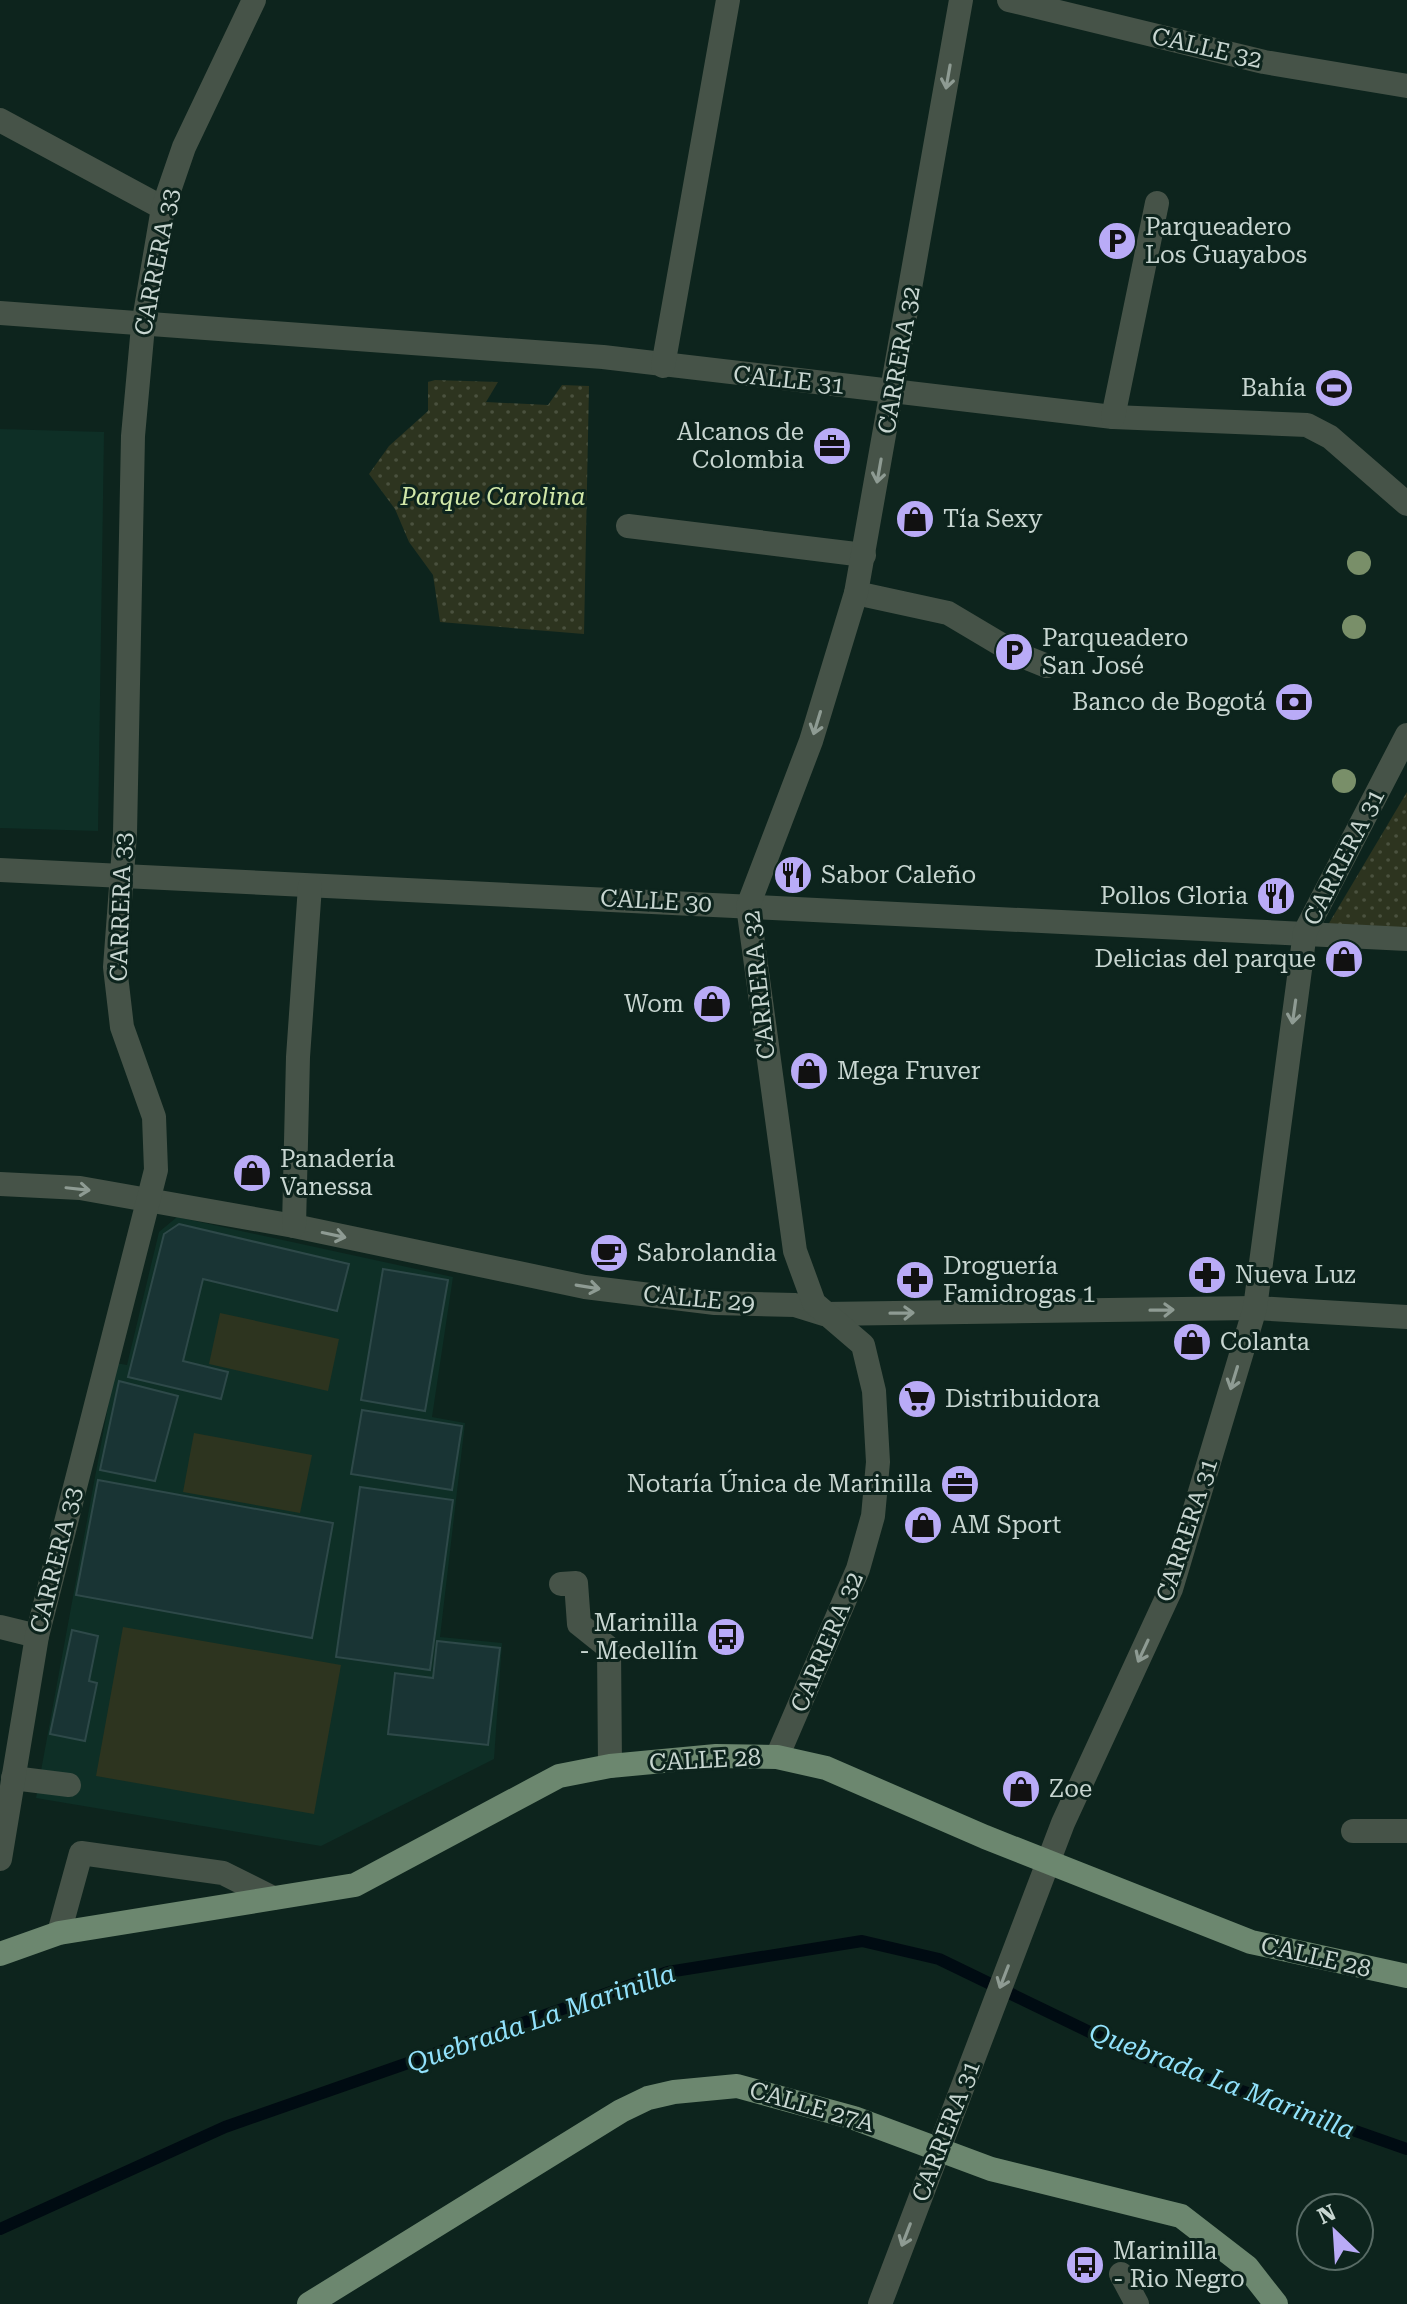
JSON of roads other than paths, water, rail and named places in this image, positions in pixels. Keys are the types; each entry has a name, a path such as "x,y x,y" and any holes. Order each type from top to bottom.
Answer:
{"main road":[{"name":"CALLE 28","path":"0,1954 59,1933 355,1885 559,1776 610,1766 706,1756 777,1757 826,1768 985,1837 1251,1942 1407,1976"},
{"name":"CALLE 27A","path":"309,2304 568,2143 648,2098 737,2086 854,2118 939,2147 991,2169 1181,2216 1247,2267 1276,2304"}],"street":[{"name":"CARRERA 33","path":"0,1859 37,1636 156,1170 154,1117 122,1027 115,967 116,911 122,877 133,436 143,326 163,208 184,147 254,0"},
{"path":"663,366 728,0"},
{"name":"CARRERA 32","path":"777,1757 858,1569 873,1516 878,1462 874,1391 863,1345 824,1314 807,1287 795,1251 748,906 811,741 856,593 961,0"},
{"name":"CALLE 32","path":"1009,0 1264,62 1407,86"},
{"path":"0,120 163,208"},
{"path":"1113,417 1157,203"},
{"name":"CALLE 31","path":"0,313 143,326 603,357 1113,417 1307,425 1330,437 1407,504"},
{"path":"628,526 864,555"},
{"path":"856,593 948,613 1017,654 1047,666"},
{"name":"CARRERA 31","path":"880,2304 1049,1860 1171,1589 1255,1308 1305,932 1407,735"},
{"name":"CALLE 30","path":"0,870 1407,939"},
{"path":"294,1226 298,1057 310,886"},
{"name":"CALLE 29","path":"0,1184 80,1188 294,1226 585,1287 715,1303 795,1305 824,1314 1255,1308 1407,1317"},
{"path":"561,1584 576,1583 579,1624 609,1648 610,1766"},
{"path":"0,1627 37,1636"},
{"path":"13,1778 69,1785"},
{"path":"1353,1831 1407,1831"},
{"path":"59,1933 81,1853 223,1873 273,1898"},
{"path":"1121,2274 1137,2304"}],"waterway":[{"name":"Quebrada La Marinilla","path":"0,2229 225,2127 668,1972 862,1941 939,1959 1133,2053 1407,2149"}],"place":[{"name":"Parqueadero Los Guayabos","path":"1117,241"},
{"name":"Bahía","path":"1334,388"},
{"name":"Alcanos de Colombia","path":"832,446"},
{"name":"Tía Sexy","path":"915,519"},
{"name":"Parqueadero San José","path":"1014,652"},
{"name":"Banco de Bogotá","path":"1294,702"},
{"name":"Sabor Caleño","path":"793,875"},
{"name":"Pollos Gloria","path":"1276,896"},
{"name":"Delicias del parque","path":"1344,959"},
{"name":"Wom","path":"712,1004"},
{"name":"Mega Fruver","path":"809,1071"},
{"name":"Panadería Vanessa","path":"252,1173"},
{"name":"Sabrolandia","path":"609,1253"},
{"name":"Nueva Luz","path":"1207,1275"},
{"name":"Droguería Famidrogas 1","path":"915,1280"},
{"name":"Colanta","path":"1192,1342"},
{"name":"Distribuidora","path":"917,1399"},
{"name":"Notaría Única de Marinilla","path":"960,1484"},
{"name":"AM Sport","path":"923,1525"},
{"name":"Marinilla - Medellín","path":"726,1637"},
{"name":"Zoe","path":"1021,1789"},
{"name":"Marinilla - Rio Negro","path":"1085,2265"}],"park label":[{"name":"Parque Carolina","path":"493,497"}]}
